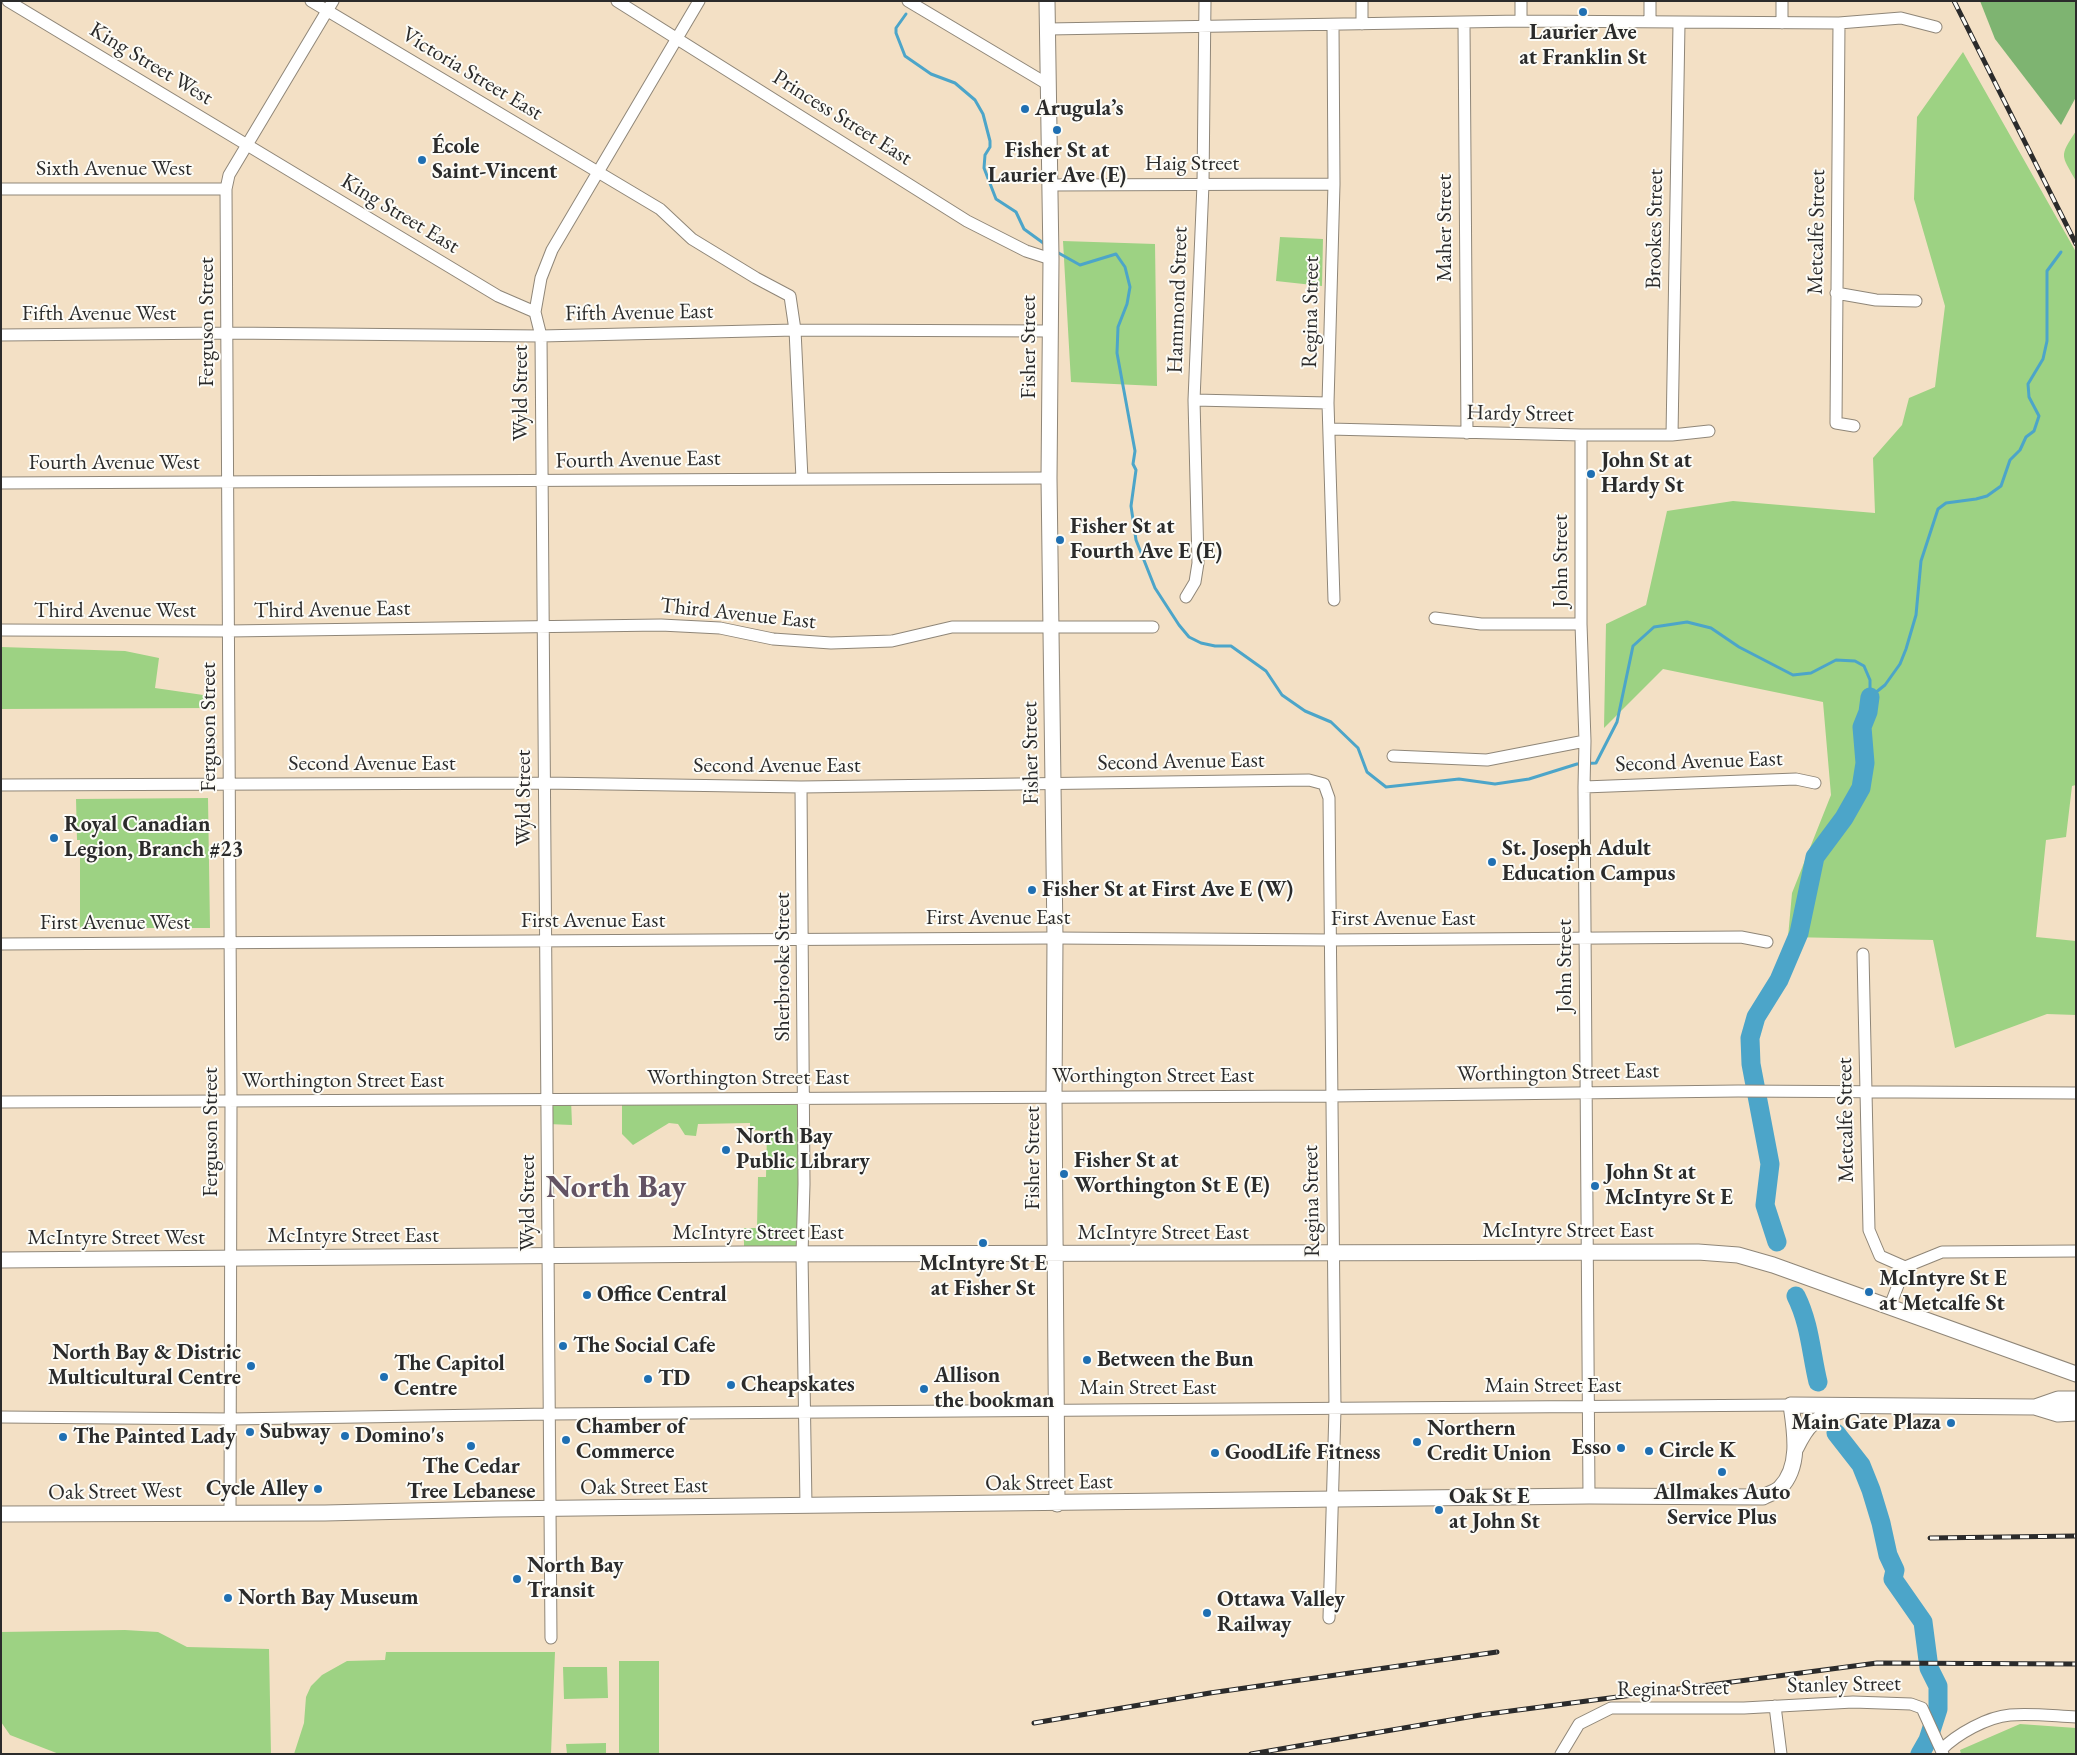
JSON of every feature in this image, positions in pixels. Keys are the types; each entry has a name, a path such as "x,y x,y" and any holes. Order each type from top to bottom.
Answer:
{"main road":[{"name":"Fisher Street","path":"1047,1 1051,255 1050,478 1055,938 1054,1097 1057,1504"},
{"name":"McIntyre Street East","path":"231,1258 802,1254 1698,1252 1738,1255 1890,1306 2076,1374"},
{"name":"McIntyre Street West","path":"1,1260 231,1258"},
{"name":"Main Street East","path":"2035,1407 2058,1399 2076,1399"},
{"name":"Main Street East","path":"1791,1405 2035,1407 2058,1414 2076,1414"},
{"name":"Oak Street East","path":"230,1512 325,1514 550,1509 1589,1496 1763,1497 1779,1489 1792,1472 1795,1438 1791,1405"},
{"path":"1794,1452 1805,1431 1814,1420 1855,1406"},
{"name":"Oak Street West","path":"1,1514 230,1512"}],"street":[{"name":"King Street West","path":"8,1 248,145"},
{"name":"Victoria Street East","path":"311,1 330,6 596,172 660,209 692,239 756,278 790,296 795,330"},
{"name":"Princess Street East","path":"617,1 967,221 1026,251 1051,255"},
{"name":"Wyld Street","path":"551,1638 548,1099 544,941 541,336 535,312 541,278 552,250 596,172 699,1"},
{"path":"908,1 1049,85"},
{"name":"Hammond Street","path":"1186,597 1195,582 1198,563 1194,400 1204,184 1205,1"},
{"path":"1362,1 1362,24"},
{"path":"1521,1 1521,21"},
{"path":"1650,1 1650,22"},
{"path":"1782,1 1782,23"},
{"name":"Ferguson Street","path":"230,1512 231,1102 226,189 229,175 330,6"},
{"path":"1048,29 1464,24 1521,21 1679,24 1839,23 1901,18 1936,27"},
{"name":"Metcalfe Street","path":"1839,23 1836,423 1854,426"},
{"name":"Maher Street","path":"1464,24 1466,433"},
{"name":"Brookes Street","path":"1672,435 1679,24"},
{"name":"Regina Street","path":"1333,25 1334,184 1328,403 1334,600"},
{"name":"King Street East","path":"248,145 498,296 535,312"},
{"name":"Haig Street","path":"1050,185 1334,184"},
{"name":"Sixth Avenue West","path":"1,188 226,189"},
{"path":"1836,293 1876,300 1916,301"},
{"path":"795,330 802,479"},
{"name":"Fifth Avenue East","path":"227,333 541,336 795,330 1051,331"},
{"name":"Fifth Avenue West","path":"1,335 227,333"},
{"path":"1194,400 1328,403"},
{"name":"Hardy Street","path":"1329,429 1581,435 1672,435 1709,431"},
{"name":"John Street","path":"1581,435 1581,624 1585,741 1589,1496"},
{"name":"Fourth Avenue East","path":"227,483 1050,478"},
{"name":"Fourth Avenue West","path":"1,483 227,483"},
{"path":"1435,618 1481,624 1581,624"},
{"name":"Third Avenue East","path":"228,631 661,625 720,628 774,639 831,644 892,641 952,627 1153,628"},
{"name":"Third Avenue West","path":"1,630 228,631"},
{"name":"Second Avenue East","path":"1393,756 1488,760 1585,741"},
{"name":"Second Avenue East","path":"1584,784 1796,779 1815,783"},
{"name":"Second Avenue East","path":"1,785 544,783 801,787 1309,780 1324,784"},
{"name":"Regina Street","path":"1324,784 1329,798 1334,1409 1330,1500 1329,1618"},
{"name":"Sherbrooke Street","path":"801,787 804,1097 802,1254 806,1506"},
{"name":"First Avenue East","path":"229,942 1055,938 1330,940 1741,937 1767,942"},
{"name":"First Avenue West","path":"1,944 229,942"},
{"name":"Metcalfe Street","path":"1863,954 1869,1230 1880,1256 1905,1267"},
{"name":"Worthington Street East","path":"1,1102 1330,1096 1738,1091 2076,1093"},
{"path":"1890,1306 1905,1267 1942,1252 2076,1251"},
{"name":"Main Street East","path":"1,1417 231,1419 550,1414 1588,1408 1791,1405"},
{"name":"Stanley Street","path":"1775,1706 1884,1702 1912,1704 1922,1708 1942,1752"},
{"path":"1775,1706 1781,1754"},
{"name":"Regina Street","path":"1561,1754 1579,1724 1611,1708 1744,1708 1775,1706"},
{"path":"1942,1752 1952,1738 1977,1726 2009,1715 2076,1717"}],"green space":[{"path":"1980,1 2076,1 2076,97 2061,125 1995,39"},
{"path":"1963,52 2076,252 2076,785 2072,786 2066,837 2046,840 2036,937 2076,941 2076,1015 2047,1014 1955,1048 1933,940 1788,937 1792,893 1831,795 1823,702 1663,669 1604,728 1606,624 1646,605 1667,511 1733,501 1875,513 1873,458 1902,425 1909,398 1935,387 1945,306 1914,199 1917,117"},
{"path":"2076,131 2076,181 2064,156 2067,146"},
{"path":"1280,237 1323,239 1322,286 1276,281"},
{"path":"1063,241 1155,244 1157,386 1071,382"},
{"path":"1,647 125,651 159,658 155,688 210,696 212,708 1,709"},
{"path":"208,798 210,928 80,928 80,840 77,840 76,799"},
{"path":"804,1097 802,1254 744,1254 744,1228 757,1228 758,1177 766,1177 767,1131 750,1130 750,1123 698,1124 696,1136 685,1135 678,1124 669,1123 633,1145 622,1134 622,1099"},
{"path":"548,1099 571,1099 572,1125 548,1124"},
{"path":"125,1630 158,1632 187,1647 269,1649 271,1754 59,1754 10,1735 1,1722 1,1632"},
{"path":"386,1652 555,1652 551,1754 294,1754 304,1723 306,1697 311,1686 322,1675 347,1661 385,1660"},
{"path":"619,1661 659,1661 659,1754 619,1754"},
{"path":"563,1667 607,1667 608,1698 564,1699"},
{"path":"2020,1724 2076,1728 2076,1754 1961,1754 1960,1750"},
{"path":"606,1743 606,1754 567,1754 566,1744"}],"waterway":[{"path":"906,14 896,28 896,33 905,56 931,74 955,83 975,100 983,114 990,141 990,147 985,155 984,168 996,199 1016,212 1024,229 1046,245"},
{"path":"1055,251 1080,265 1116,254 1125,267 1130,287 1127,304 1118,327 1117,353 1135,451 1133,464 1136,470 1131,506 1136,540 1155,588 1189,637 1201,643 1215,646 1231,646 1266,671 1282,695 1305,711 1331,722 1358,748 1367,772 1386,787 1459,779 1495,784 1529,779 1577,764 1596,763 1617,722 1633,646 1654,627 1687,622 1711,628 1739,647 1793,675 1811,673 1836,660 1855,661 1864,666 1870,680 1870,697 1885,685 1900,664 1906,649 1916,615 1921,561 1938,509 1946,503 1987,496 2001,486 2010,460 2020,450 2026,437 2034,431 2039,416 2029,397 2028,384 2043,359 2047,341 2047,271 2061,252"},
{"path":"1777,1242 1765,1205 1770,1164 1751,1064 1750,1038 1756,1017 1779,980 1799,933 1815,857 1844,818 1861,788 1865,763 1862,727 1868,712 1870,697"},
{"path":"1796,1296 1807,1328 1818,1382"},
{"path":"1836,1433 1861,1465 1881,1523 1888,1555 1895,1570 1893,1579 1923,1622 1929,1668 1938,1686 1938,1709 1928,1740 1920,1754"}],"railway":[{"path":"1954,1 2076,244"},
{"path":"1930,1538 2076,1536"},
{"path":"1034,1723 1210,1693 1497,1652"},
{"path":"1251,1754 1480,1715 1877,1663 2076,1664"}],"place":[{"name":"Laurier Ave at Franklin St","path":"1583,12"},
{"name":"Arugula’s","path":"1025,109"},
{"name":"Fisher St at Laurier Ave (E)","path":"1057,130"},
{"name":"École Saint-Vincent","path":"422,160"},
{"name":"John St at Hardy St","path":"1591,474"},
{"name":"Fisher St at Fourth Ave E (E)","path":"1060,540"},
{"name":"Royal Canadian Legion, Branch #23","path":"54,838"},
{"name":"St. Joseph Adult Education Campus","path":"1492,862"},
{"name":"Fisher St at First Ave E (W)","path":"1032,890"},
{"name":"North Bay Public Library","path":"726,1150"},
{"name":"Fisher St at Worthington St E (E)","path":"1064,1174"},
{"name":"John St at McIntyre St E","path":"1595,1186"},
{"name":"McIntyre St E at Fisher St","path":"983,1243"},
{"name":"McIntyre St E at Metcalfe St","path":"1869,1292"},
{"name":"Office Central","path":"587,1295"},
{"name":"The Social Cafe","path":"563,1346"},
{"name":"Between the Bun","path":"1087,1360"},
{"name":"North Bay & Distric Multicultural Centre","path":"251,1366"},
{"name":"The Capitol Centre","path":"384,1377"},
{"name":"TD","path":"648,1379"},
{"name":"Cheapskates","path":"731,1385"},
{"name":"Allison the bookman","path":"924,1389"},
{"name":"Main Gate Plaza","path":"1951,1423"},
{"name":"Subway","path":"250,1432"},
{"name":"Domino's","path":"345,1436"},
{"name":"The Painted Lady","path":"63,1437"},
{"name":"Chamber of Commerce","path":"566,1440"},
{"name":"Northern Credit Union","path":"1417,1442"},
{"name":"The Cedar Tree Lebanese","path":"471,1446"},
{"name":"Esso","path":"1621,1448"},
{"name":"Circle K","path":"1649,1451"},
{"name":"GoodLife Fitness","path":"1215,1453"},
{"name":"Allmakes Auto Service Plus","path":"1722,1472"},
{"name":"Cycle Alley","path":"318,1489"},
{"name":"Oak St E at John St","path":"1439,1510"},
{"name":"North Bay Transit","path":"517,1579"},
{"name":"North Bay Museum","path":"228,1598"},
{"name":"Ottawa Valley Railway","path":"1207,1613"}],"district":[{"name":"North Bay","path":"616,1188"}]}
